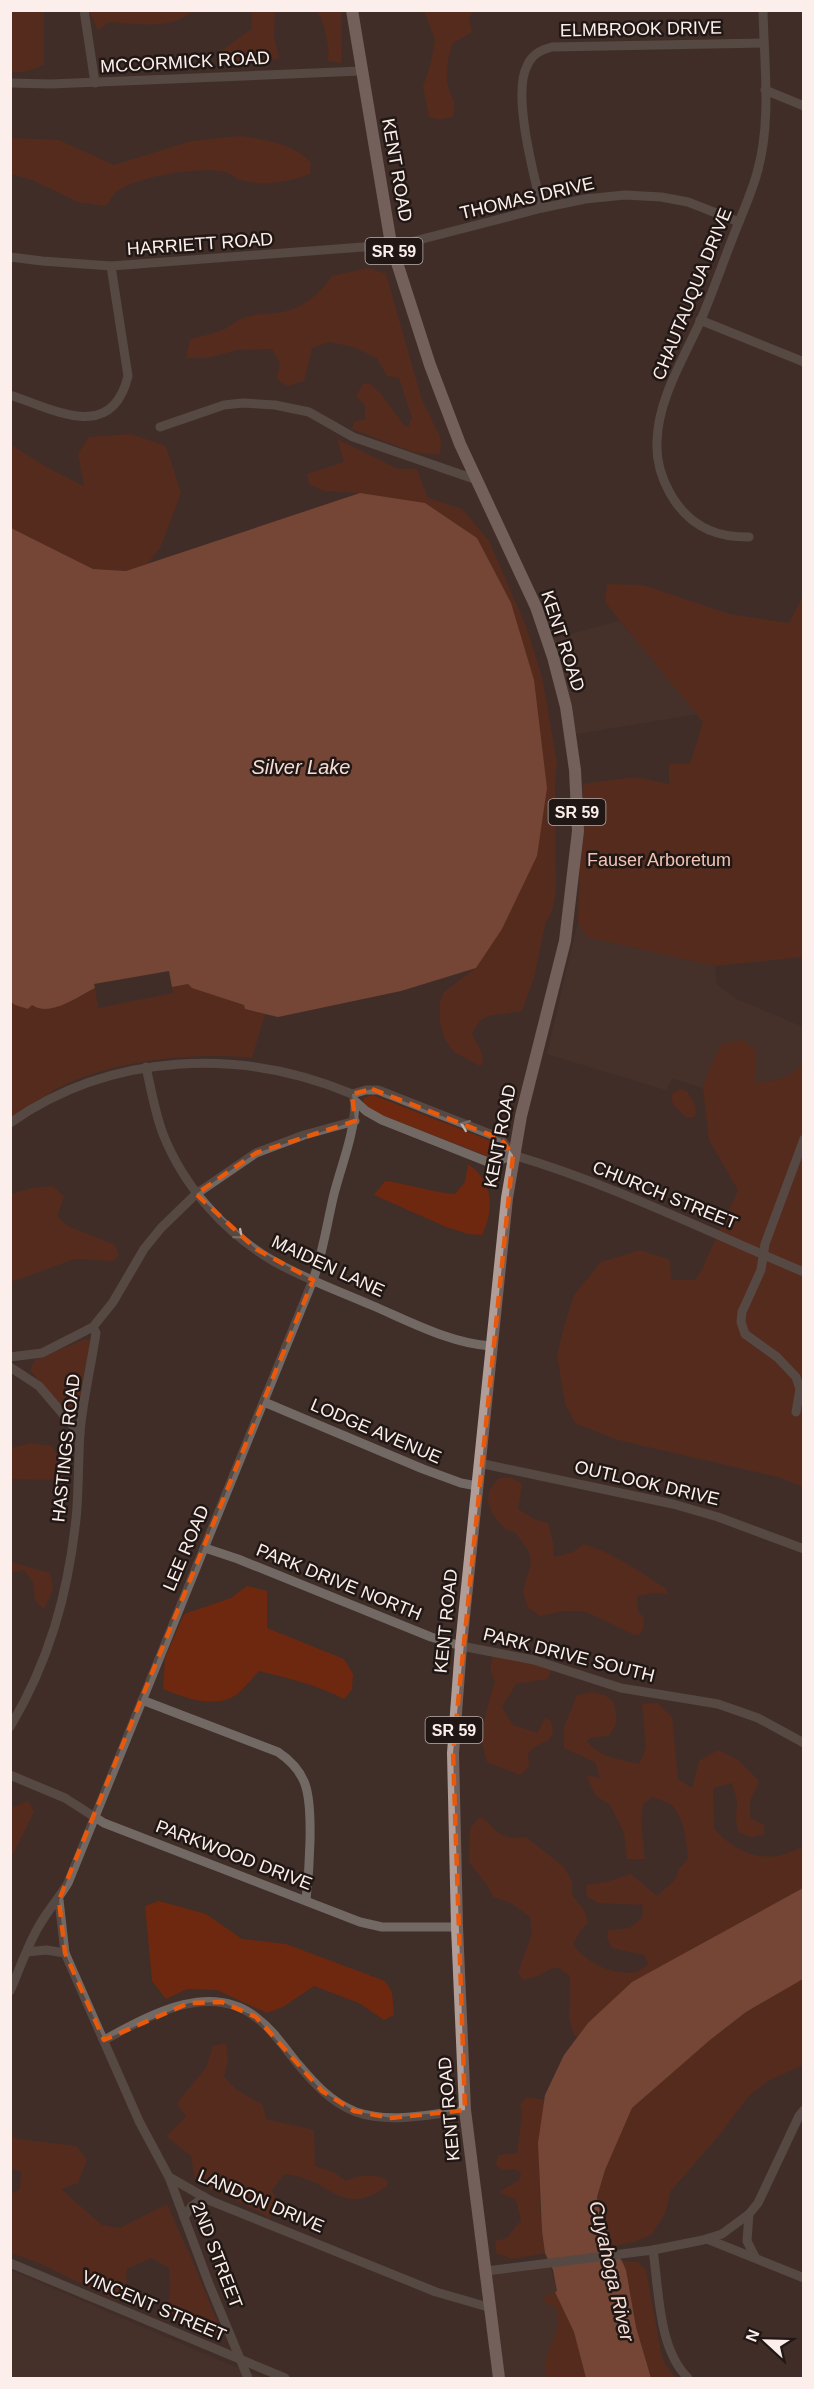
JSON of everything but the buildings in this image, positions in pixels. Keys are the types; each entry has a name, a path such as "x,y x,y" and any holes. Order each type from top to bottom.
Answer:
{"main road":[{"name":"KENT ROAD","path":"352,10 391,244 430,365 460,444 536,607 553,657 566,707 575,770 578,831 565,941 513,1155 479,1463 453,1753 456,1927 465,2110 486,2271 488,2307"},
{"name":"SR 59","path":"488,2307 499,2379"}],"street":[{"path":"84,10 95,82"},
{"name":"CHAUTAUQUA DRIVE","path":"749,537 729,536 708,530 691,519 663,480 657,441 663,407 757,174 762,152 765,90 763,10"},
{"name":"ELMBROOK DRIVE","path":"542,208 526,139 523,97 523,75 533,56 541,50 552,47 764,43"},
{"name":"MCCORMICK ROAD","path":"10,83 95,82 361,71"},
{"path":"765,90 804,106"},
{"name":"THOMAS DRIVE","path":"391,244 403,244 434,237 542,208 585,199 625,195 661,197 688,202 739,222"},
{"name":"HARRIETT ROAD","path":"10,256 42,261 111,266 298,254 391,244"},
{"path":"10,395 76,417 93,418 105,413 118,401 125,391 128,376 111,266"},
{"path":"700,320 804,362"},
{"path":"160,427 224,405 243,403 275,405 309,412 353,437 477,480"},
{"path":"10,1124 75,1088 146,1067 195,1062 261,1066 302,1075 354,1099 382,1120 488,1162 496,1162 513,1155 501,1139 495,1136 378,1090 366,1090 354,1099"},
{"name":"MAIDEN LANE","path":"146,1067 162,1132 173,1156 196,1194 256,1249 275,1262 313,1280 433,1331 462,1341 491,1346"},
{"name":"LEE ROAD","path":"10,1991 45,1915 59,1900 313,1280 321,1256 335,1191 352,1139 355,1121 354,1099"},
{"path":"10,1357 42,1353 93,1328 113,1302 144,1249 161,1228 196,1194 256,1153 304,1135 355,1121"},
{"path":"796,1412 800,1389 796,1377 777,1357 745,1334 741,1322 742,1312 761,1270 765,1244 804,1139"},
{"name":"CHURCH STREET","path":"513,1155 675,1216 804,1272"},
{"name":"HASTINGS ROAD","path":"10,1727 33,1686 51,1641 67,1583 75,1522 80,1434 96,1333 93,1328"},
{"path":"10,1367 39,1386 80,1434"},
{"name":"LODGE AVENUE","path":"264,1402 423,1469 461,1483 477,1486"},
{"name":"OUTLOOK DRIVE","path":"479,1463 673,1504 718,1516 804,1550"},
{"name":"PARK DRIVE NORTH","path":"205,1548 238,1559 431,1637 461,1646"},
{"name":"PARK DRIVE SOUTH","path":"461,1646 534,1659 621,1688 718,1704 758,1718 804,1743"},
{"path":"142,1700 278,1752 301,1774 308,1797 310,1867 306,1900"},
{"name":"PARKWOOD DRIVE","path":"10,1775 65,1798 104,1823 360,1922 382,1927 456,1927"},
{"name":"LANDON DRIVE","path":"59,1900 65,1953 139,2121 169,2177 204,2197 436,2292 488,2307"},
{"path":"27,1952 46,1950 65,1953"},
{"path":"104,2040 127,2028 189,2003 222,2002 243,2009 256,2017 268,2027 322,2091 354,2111 375,2117 391,2118 465,2110"},
{"path":"486,2271 653,2250 722,2234 749,2214 765,2189 802,2115"},
{"name":"2ND STREET","path":"169,2177 248,2379"},
{"path":"184,2217 192,2205 204,2197"},
{"path":"749,2214 747,2241 755,2257"},
{"path":"707,2239 804,2278"},
{"path":"653,2250 667,2342 674,2360 688,2379"},
{"name":"VINCENT STREET","path":"10,2263 285,2379"}],"highlighted area":[{"path":"372,1089 501,1139 513,1155 453,1753 465,2110 391,2118 354,2111 322,2091 256,2017 222,2002 189,2003 104,2040 65,1953 59,1900 313,1280 256,1249 196,1194 256,1153 355,1121 352,1094"}],"shaded area":[{"path":"620,621 697,714 570,735 547,640"},
{"path":"578,922 587,937 715,966 716,984 734,998 803,1027 803,1061 797,1071 790,1077 756,1083 755,1050 743,1041 722,1044 707,1074 703,1088 672,1078 666,1090 547,1054"},
{"path":"549,2263 557,2291 555,2292 574,2332 586,2378 499,2378 486,2271"},
{"path":"10,2270 235,2367 265,2378 11,2378"}],"green space":[{"path":"11,10 42,11 44,13 44,65 24,72 11,72"},
{"path":"89,11 198,11 172,22 148,24 109,22 98,30"},
{"path":"252,11 275,11 274,36 279,58 240,64 217,54 251,29"},
{"path":"316,11 342,11 341,63 328,61 326,35"},
{"path":"424,11 473,11 469,18 472,32 453,43 450,52 447,82 454,102 454,110 453,116 444,119 429,117 423,86 435,40"},
{"path":"240,136 269,141 297,151 311,163 310,174 284,181 259,183 241,180 215,170 172,173 143,180 121,189 114,194 106,206 78,202 32,180 11,174 11,138 59,140 114,165 191,141"},
{"path":"368,268 386,274 422,400 441,439 440,455 413,452 352,429 354,422 365,419 365,405 356,396 363,384 369,383 381,394 403,424 408,427 412,418 399,378 387,376 377,358 353,347 329,342 312,348 304,381 287,386 277,379 280,363 272,349 237,350 207,358 186,358 190,339 222,330 246,317 284,312 300,306 321,290 332,276"},
{"path":"131,434 166,446 181,493 160,548 147,564 126,571 93,569 11,528 10,444 48,468 84,486 78,454 89,437"},
{"path":"337,439 398,469 417,469 428,498 462,509 489,541 526,626 542,677 557,763 555,782 556,892 552,911 545,925 534,978 522,1011 488,1016 479,1021 472,1034 482,1054 483,1063 480,1066 454,1052 445,1040 440,1023 440,1001 444,992 476,968 502,929 537,856 360,493 324,491 309,484 307,474 344,462"},
{"name":"Fauser Arboretum","path":"607,584 643,585 729,614 789,623 803,596 803,957 715,966 587,937 578,922 583,784 636,777 669,784 669,764 690,764 703,722 605,602"},
{"path":"188,984 193,988 244,1005 245,1009 265,1014 252,1058 180,1057 130,1064 83,1077 62,1086 11,1118 11,1001 15,1005 27,1007 32,1005 58,1007 95,988 98,1008 173,993 172,987"},
{"path":"743,1040 755,1050 756,1083 789,1076 803,1061 803,1487 778,1477 618,1440 576,1424 565,1404 557,1355 574,1295 601,1262 640,1250 670,1260 671,1280 695,1280 702,1269 738,1190 709,1140 703,1088 707,1074 722,1044"},
{"path":"680,1089 687,1091 695,1105 694,1117 686,1117 673,1104 673,1093"},
{"path":"373,1095 491,1141 494,1143 495,1150 491,1157 487,1156 366,1109 363,1105 364,1098"},
{"path":"468,1164 483,1179 489,1196 489,1215 482,1235 468,1234 446,1227 374,1195 385,1181 455,1194 465,1182"},
{"path":"53,1186 64,1197 57,1216 68,1226 115,1245 119,1256 113,1261 75,1259 11,1282 11,1194 32,1188"},
{"path":"85,1339 91,1341 78,1414 72,1419 30,1370 35,1360"},
{"path":"30,1443 52,1446 61,1462 63,1480 11,1479 11,1448"},
{"path":"499,1478 512,1478 522,1483 518,1509 534,1519 548,1523 554,1557 573,1552 584,1544 616,1558 666,1589 668,1594 653,1593 637,1596 638,1612 644,1617 640,1634 635,1635 584,1611 564,1611 540,1616 528,1608 523,1592 531,1563 529,1552 516,1533 504,1528 494,1516 488,1503 489,1490"},
{"path":"11,1562 50,1573 53,1589 44,1609 35,1600 33,1582 24,1570 11,1573"},
{"path":"247,1586 267,1591 267,1628 344,1659 353,1674 352,1690 344,1699 292,1679 259,1671 236,1695 218,1701 190,1699 163,1689 165,1658 184,1614 231,1598"},
{"path":"493,1655 531,1659 552,1669 547,1679 516,1684 502,1707 513,1725 538,1733 545,1718 551,1721 553,1732 549,1740 528,1753 529,1767 520,1775 487,1762 481,1739 495,1681 491,1669"},
{"path":"592,1692 605,1695 614,1703 617,1722 609,1736 590,1738 587,1741 604,1754 639,1764 646,1748 642,1704 657,1703 672,1717 678,1779 692,1788 699,1761 718,1750 738,1760 759,1781 750,1801 750,1818 764,1825 764,1835 750,1837 738,1832 737,1800 732,1783 713,1788 714,1829 734,1846 756,1855 779,1856 803,1846 803,1888 696,1947 588,2023 578,2037 574,2035 569,2017 570,1976 557,1968 523,1980 518,1973 532,1933 530,1917 511,1903 493,1897 487,1885 469,1862 470,1828 480,1817 506,1837 526,1837 564,1867 572,1881 572,1895 585,1911 588,1923 580,1931 573,1944 585,1957 608,1970 617,1972 635,1972 648,1965 645,1955 612,1948 607,1938 608,1930 629,1928 642,1918 643,1905 598,1903 587,1897 586,1885 606,1882 631,1874 657,1896 675,1880 679,1869 688,1859 686,1838 682,1822 675,1809 668,1803 652,1797 643,1804 641,1823 645,1859 627,1859 624,1833 610,1805 596,1796 586,1775 600,1778 595,1762 564,1748 564,1727 577,1695"},
{"path":"28,1801 34,1812 11,1858 11,1808"},
{"path":"159,1901 206,1914 242,1939 286,1944 385,1981 392,1992 394,2015 384,2020 359,2003 314,1986 283,2007 267,2013 217,1990 187,1989 166,1999 152,1981 145,1906"},
{"path":"803,1979 803,2065 766,2082 748,2097 720,2134 670,2192 666,2212 651,2235 634,2242 610,2247 606,2243 597,2197 605,2170 632,2108 746,2012"},
{"path":"226,2043 228,2061 224,2077 237,2090 263,2105 266,2119 314,2130 315,2166 335,2173 346,2181 362,2176 383,2178 388,2180 387,2186 358,2199 346,2198 313,2182 284,2174 272,2191 278,2202 269,2219 264,2214 195,2181 191,2156 166,2136 186,2117 177,2103 206,2068 213,2046"},
{"path":"526,2097 545,2100 540,2138 539,2176 540,2215 545,2253 512,2259 496,2253 495,2241 507,2238 521,2220 516,2200 499,2192 519,2180 521,2173 515,2169 502,2170 496,2165 498,2155 517,2153 522,2114 520,2105"},
{"path":"11,2135 18,2139 76,2146 87,2160 78,2183 61,2189 102,2225 120,2228 167,2204 219,2326 216,2339 180,2322 167,2312 170,2293 169,2268 151,2258 127,2269 125,2301 111,2298 39,2263 11,2253 11,2194 20,2189 21,2172 11,2168"},
{"path":"622,2261 638,2262 646,2270 661,2352 665,2364 676,2378 651,2378 636,2327 626,2270"},
{"path":"555,2292 574,2332 586,2378 547,2378 546,2358 555,2336 558,2319 557,2309 544,2301 544,2297"}],"water":[{"name":"Silver Lake","path":"360,493 425,503 477,538 511,603 534,680 547,788 537,856 502,929 476,968 401,991 278,1017 245,1009 244,1005 192,988 188,984 172,987 169,971 94,984 95,988 64,1004 47,1009 32,1005 28,1009 15,1005 10,1001 11,528 93,569 126,571"},
{"name":"Cuyahoga River","path":"803,1888 803,1979 746,2012 632,2108 605,2170 597,2197 606,2243 622,2261 626,2270 636,2327 651,2378 586,2378 574,2332 555,2292 557,2291 553,2270 545,2253 538,2143 545,2095 564,2055 588,2023 632,1982"}]}
